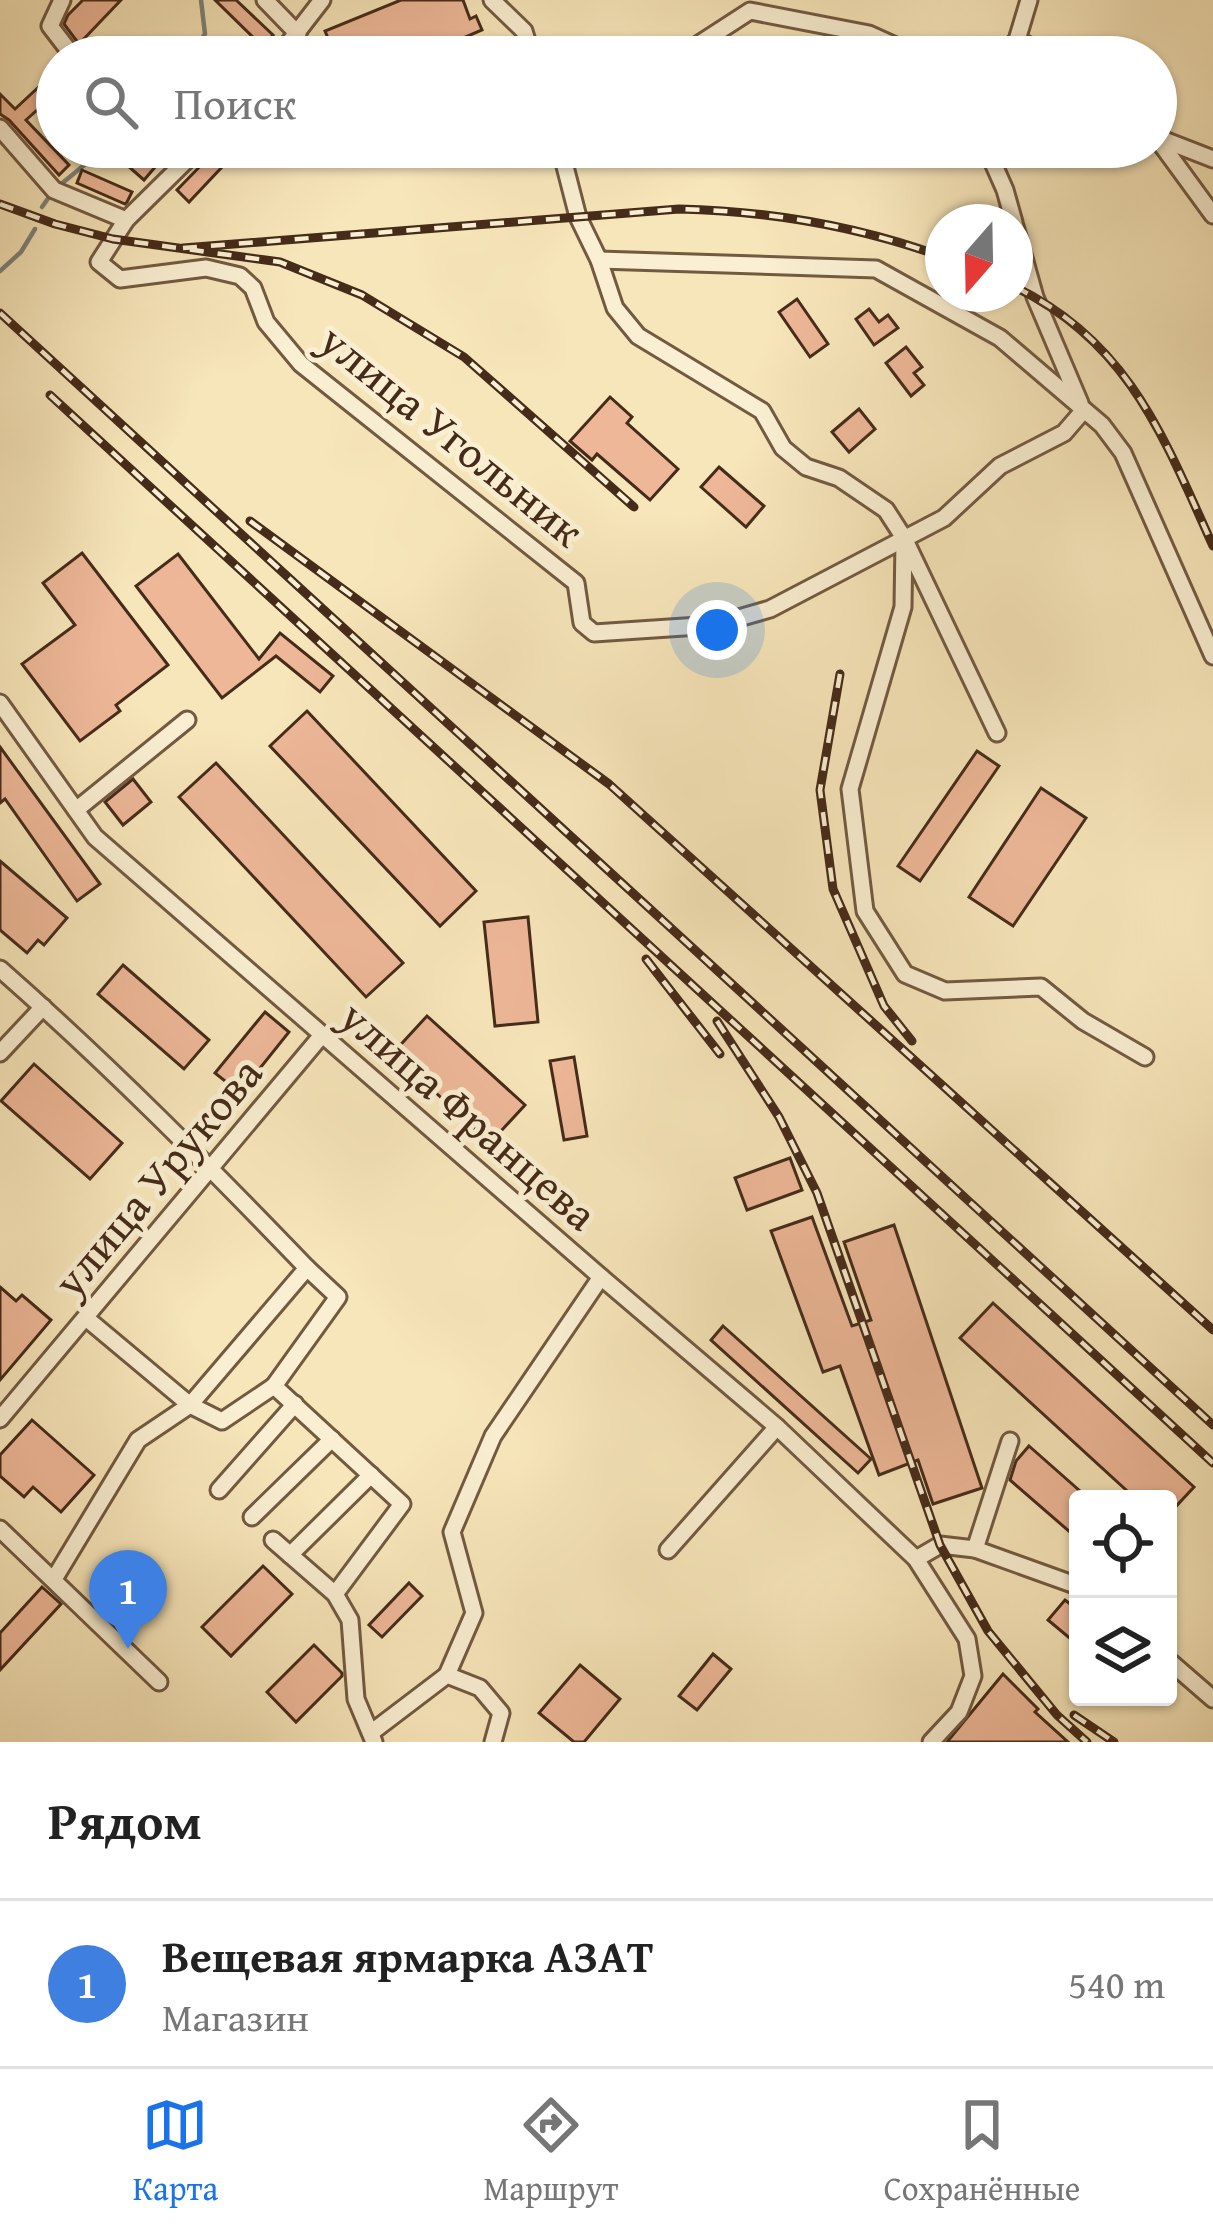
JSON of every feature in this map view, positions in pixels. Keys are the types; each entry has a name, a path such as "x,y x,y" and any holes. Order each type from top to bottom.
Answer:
{"street":[{"path":"58,36 50,26 62,0"},
{"path":"265,0 298,34 322,0"},
{"path":"492,0 526,36"},
{"path":"1018,36 1029,0"},
{"path":"711,36 750,11 873,36"},
{"path":"0,128 54,190 126,220 177,168"},
{"path":"1177,145 1213,159"},
{"path":"1177,165 1213,214"},
{"path":"565,168 578,217 599,260 614,308 638,336 762,411 783,448 806,466 838,478 886,510 998,733"},
{"path":"995,168 1009,204"},
{"name":"улица Угольник","path":"126,220 99,262 120,279 206,268 240,276 253,288 266,322 301,364 576,583 582,623 595,633 714,625 770,609 904,538"},
{"path":"599,260 876,269 1000,338 1102,425 1124,453 1213,656"},
{"path":"1033,290 1083,411"},
{"path":"904,538 944,518 1000,466 1064,434 1083,411"},
{"path":"904,538 903,607 850,789 866,910 905,974 945,991 1041,987 1083,1021 1144,1058"},
{"name":"улица Францева","path":"0,703 95,837 777,1427 916,1559 967,1639 973,1676 958,1712 931,1742"},
{"path":"76,810 187,720"},
{"path":"0,969 338,1297 274,1386 222,1421 190,1405 86,1318"},
{"path":"0,1053 43,1006"},
{"name":"улица Урукова","path":"0,1419 322,1035"},
{"path":"54,1579 138,1440 190,1405 307,1268"},
{"path":"273,1540 335,1594 350,1620 356,1700 373,1737 447,1675 474,1612 452,1532 493,1436 601,1277"},
{"path":"274,1386 402,1504 335,1594"},
{"path":"219,1490 295,1405"},
{"path":"668,1550 777,1427"},
{"path":"252,1517 332,1439"},
{"path":"975,1549 1010,1441"},
{"path":"290,1555 371,1475"},
{"path":"0,1529 159,1682"},
{"path":"916,1559 940,1545 975,1549 1069,1583"},
{"path":"1177,1668 1213,1699"},
{"path":"447,1675 480,1688 501,1712 494,1742"}],"building":[{"path":"83,0 121,0 87,36 73,36 64,24"},
{"path":"215,0 236,0 273,35 252,36"},
{"path":"401,0 463,0 470,19 476,16 482,30 468,36 327,36 325,31"},
{"path":"36,90 36,111 26,120 36,130 36,150 0,114 0,94 15,109"},
{"path":"130,168 154,168 144,180"},
{"path":"198,168 221,168 189,202 177,190"},
{"path":"82,170 132,192 127,202 77,183"},
{"path":"797,299 828,344 810,357 779,312"},
{"path":"869,309 879,322 888,315 898,328 874,345 856,319"},
{"path":"906,347 922,367 914,373 924,385 911,396 886,363"},
{"path":"610,397 632,417 627,423 678,469 650,500 597,454 592,460 570,441"},
{"path":"859,409 875,429 849,452 832,432"},
{"path":"719,467 764,506 746,527 701,487"},
{"path":"82,553 168,665 116,705 120,711 80,741 22,664 75,625 43,583"},
{"path":"178,554 259,659 280,633 333,676 320,692 276,656 222,698 136,586"},
{"path":"307,711 476,891 440,926 270,746"},
{"path":"0,747 100,884 77,901 5,799 0,803"},
{"path":"977,751 999,766 920,881 898,866"},
{"path":"216,763 403,963 366,997 179,797"},
{"path":"133,779 151,802 123,825 105,802"},
{"path":"1041,788 1086,818 1013,926 969,897"},
{"path":"0,861 67,918 44,945 38,940 27,953 0,930"},
{"path":"528,917 538,1022 495,1026 484,922"},
{"path":"123,965 209,1040 184,1069 98,994"},
{"path":"265,1012 289,1032 240,1093 215,1073"},
{"path":"427,1016 525,1105 490,1143 393,1053"},
{"path":"574,1057 587,1136 564,1140 550,1061"},
{"path":"34,1064 122,1143 90,1179 1,1101"},
{"path":"790,1158 802,1190 747,1210 735,1178"},
{"path":"812,1217 852,1326 871,1320 844,1242 894,1225 982,1488 933,1504 918,1460 879,1475 840,1366 823,1372 771,1231"},
{"path":"0,1287 16,1301 22,1295 51,1320 0,1380"},
{"path":"993,1303 1194,1487 1177,1505 1177,1490 1126,1490 960,1338"},
{"path":"723,1326 871,1459 858,1473 711,1340"},
{"path":"32,1420 94,1475 61,1512 33,1487 24,1497 0,1476 0,1455"},
{"path":"1029,1446 1079,1490 1069,1490 1069,1531 1010,1480 1016,1461"},
{"path":"263,1566 292,1594 231,1656 202,1627"},
{"path":"409,1583 422,1596 382,1637 369,1625"},
{"path":"42,1587 61,1604 0,1670 0,1633"},
{"path":"1065,1600 1069,1603 1069,1638 1048,1620"},
{"path":"314,1645 342,1676 296,1722 267,1692"},
{"path":"713,1654 731,1669 697,1710 679,1696"},
{"path":"580,1665 620,1699 584,1742 574,1742 539,1713"},
{"path":"1003,1674 1038,1709 1035,1712 1068,1742 947,1742"}],"waterway":[{"path":"201,0 204,36"},
{"path":"42,207 81,168"},
{"path":"0,271 21,252 35,229"}],"railway":[{"path":"0,204 113,239 280,262 362,295 464,357 634,507"},
{"path":"183,248 679,209 813,222 925,251"},
{"path":"1033,297 1087,335 1115,365 1159,431 1213,546"},
{"path":"0,313 1213,1425"},
{"path":"50,395 1213,1463"},
{"path":"250,521 609,784 1213,1330"},
{"path":"840,674 820,790 833,889 884,1006 912,1041"},
{"path":"646,959 720,1054"},
{"path":"717,1021 779,1117 817,1193 940,1545 988,1631 1057,1715 1087,1742"},
{"path":"1074,1715 1114,1742"}],"place":[{"name":"Вещевая ярмарка АЗАТ","path":"128,1649"}]}
